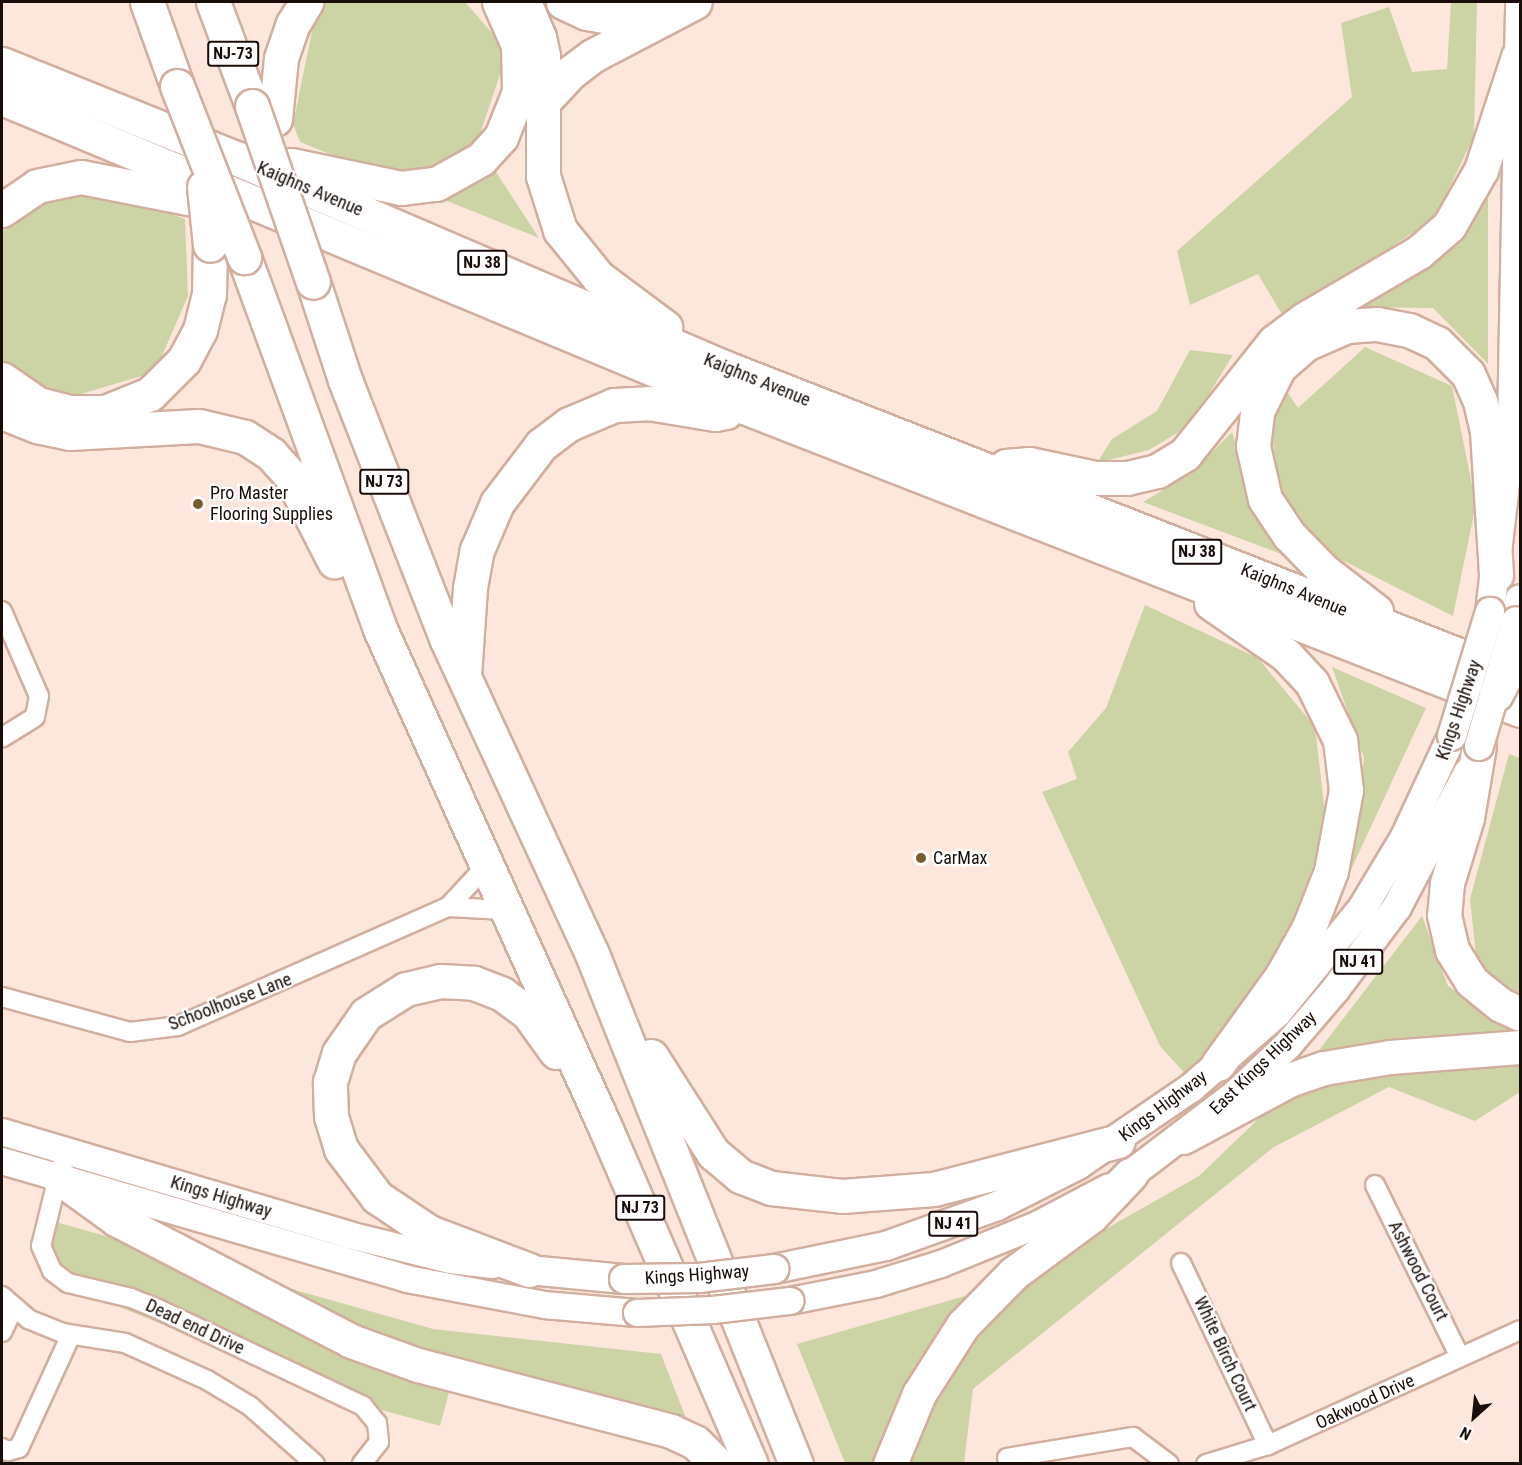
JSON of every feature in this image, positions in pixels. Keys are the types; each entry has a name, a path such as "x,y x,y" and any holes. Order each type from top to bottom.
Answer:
{"highway":[{"path":"2,379 38,404 71,412 105,412 150,394 184,360 200,330 209,295 210,245 204,200 205,164 147,2"},
{"name":"NJ-73","path":"213,2 264,112"},
{"path":"2,210 37,186 81,177 113,181 189,200 270,198 264,112 292,24 306,2"},
{"path":"238,159 293,165 401,188 436,184 467,169 501,137 519,92 518,45 499,2"},
{"path":"524,2 536,27 543,56 543,177 552,212 570,245 615,291 726,368"},
{"path":"563,2 587,13 614,18 677,2"},
{"path":"542,104 571,72 592,56 696,2"},
{"path":"984,468 1029,464 1119,479 1157,471 1185,454 1207,430 1261,355 1281,336 1419,252 1449,226 1481,171 1518,57"},
{"name":"Kaighns Avenue","path":"2,64 238,159 726,368 1409,635 1513,694"},
{"name":"Kaighns Avenue","path":"2,98 270,198 744,407 1160,568 1513,694"},
{"name":"NJ 73","path":"205,164 244,257 380,629 485,867 605,1127 751,1464"},
{"name":"NJ 73","path":"270,198 313,282 366,435 464,678 592,954 796,1464"},
{"path":"1409,635 1304,553 1265,499 1253,446 1257,411 1270,380 1305,344 1347,326 1377,324 1423,335 1459,362 1475,386 1484,417 1496,575"},
{"path":"464,678 470,588 477,550 501,495 542,446 569,424 614,405 658,403 715,414 744,407"},
{"path":"3,412 69,433 199,426 230,432 258,444 290,475 349,591 380,629"},
{"path":"1160,568 1272,644 1299,668 1323,699 1340,740 1344,763 1343,816 1321,901 1281,976 1218,1064"},
{"path":"1512,620 1513,694"},
{"path":"1465,741 1444,915 1452,950 1471,981 1501,1005 1521,1014"},
{"path":"592,954 703,1139 727,1166 754,1183 788,1191 842,1196 914,1192 963,1185 1118,1141"},
{"path":"529,1270 429,1232 394,1211 362,1181 341,1149 331,1116 334,1066 346,1039 366,1014 406,989 440,981 488,987 528,1013 605,1127"},
{"path":"1183,1137 1289,1080 1324,1068 1382,1058 1521,1047"},
{"path":"890,1464 927,1379 963,1325 1014,1273 1091,1216 1130,1174"},
{"path":"58,1177 116,1219 351,1341 418,1365 671,1431 695,1442 717,1464"}],"main road":[{"name":"Kings Highway","path":"2,1132 349,1235 451,1260 624,1279 699,1278 774,1269 851,1256 956,1223 1042,1185 1118,1141 1218,1064 1278,1013 1363,907 1465,741 1512,620 1496,575 1512,426 1520,2"},
{"name":"East Kings Highway","path":"790,1301 876,1284 941,1264 1037,1225 1130,1174 1183,1137 1288,1045 1357,963 1397,907 1432,846 1465,741 1513,694"},
{"name":"Kings Highway","path":"2,1161 407,1279 533,1303 637,1313 713,1310 790,1301"}],"street":[{"path":"2,611 39,696 35,717 2,738"},
{"name":"Schoolhouse Lane","path":"2,997 130,1032 156,1030 220,1009 448,907 485,867"},
{"name":"Schoolhouse Lane","path":"448,907 505,910"},
{"name":"Dead end Drive","path":"58,1177 41,1246 52,1271 68,1283 131,1298 158,1309 363,1406 377,1423 379,1442 362,1464"},
{"name":"Ashwood Court","path":"1375,1185 1460,1357"},
{"name":"White Birch Court","path":"1181,1263 1268,1445"},
{"path":"2,1332 7,1302 28,1319 70,1335 125,1343 207,1380 250,1406 315,1464"},
{"name":"Oakwood Drive","path":"1206,1464 1268,1445 1521,1330"},
{"path":"2,1448 8,1451 19,1448 70,1335"},
{"path":"1008,1458 1133,1437 1168,1464"}],"green space":[{"path":"318,2 465,2 508,51 477,143 539,238 300,142 293,124"},
{"path":"1451,2 1477,2 1474,136 1435,218 1284,318 1258,274 1190,305 1177,251 1352,97 1341,23 1389,7 1412,72 1447,69"},
{"path":"100,188 185,219 188,296 155,372 61,400 2,363 2,232 19,205"},
{"path":"1488,193 1488,364 1433,308 1339,307 1444,251"},
{"path":"1365,347 1452,386 1476,504 1453,616 1326,552 1280,499 1271,428 1282,384 1298,408"},
{"path":"1190,350 1233,355 1190,425 1149,450 1097,463 1112,439 1157,411"},
{"path":"1232,432 1260,523 1284,555 1143,502 1190,474"},
{"path":"1145,605 1258,658 1315,727 1327,829 1269,981 1190,1079 1160,1046 1042,792 1077,779 1068,752 1106,708"},
{"path":"1332,667 1426,708 1349,874 1364,758"},
{"path":"1509,754 1520,758 1520,1000 1477,965 1470,899"},
{"path":"1422,916 1448,986 1517,1030 1316,1054"},
{"path":"1520,1057 1520,1092 1475,1121 1389,1087 1274,1147 973,1389 964,1463 845,1463 797,1344 972,1294 998,1307 1095,1235 1199,1176 1276,1102 1306,1080"},
{"path":"49,1220 433,1329 661,1354 691,1431 454,1373 440,1426 356,1403 63,1284 42,1243"}],"place":[{"name":"Pro Master Flooring Supplies","path":"198,504"},
{"name":"CarMax","path":"921,858"}]}
